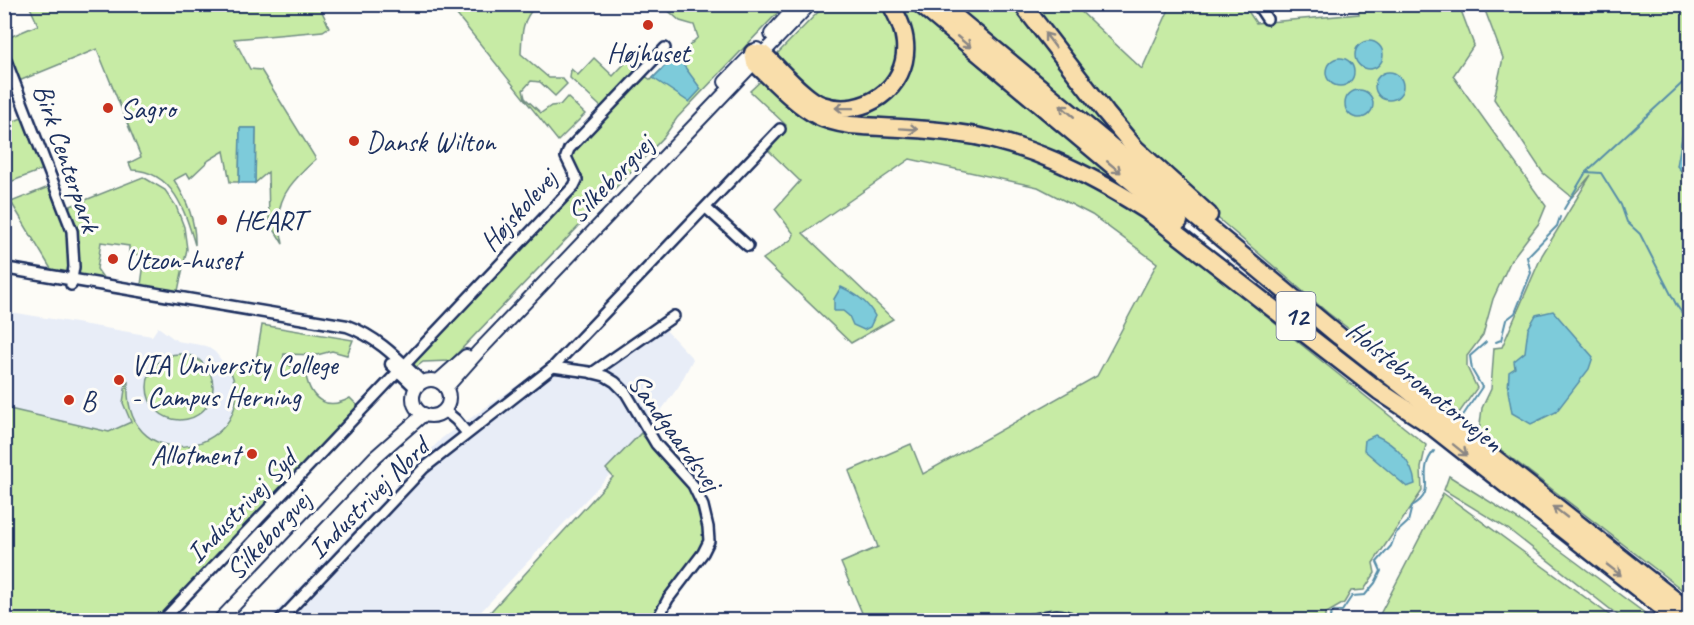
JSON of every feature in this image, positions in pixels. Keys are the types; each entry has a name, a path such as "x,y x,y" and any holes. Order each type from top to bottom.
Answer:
{"highway":[{"path":"757,57 817,103 841,109 859,108 876,101 889,90 900,74 906,42 891,4"},
{"name":"Holstebromotorvejen","path":"920,4 1158,204 1429,424 1678,621"},
{"name":"Holstebromotorvejen","path":"940,4 1339,336 1689,612"},
{"path":"1022,4 1135,148 1320,314 1339,336"},
{"path":"757,57 803,106 817,116 850,125 958,133 992,141 1024,150 1071,168 1114,190 1146,210 1379,391 1429,424"}],"main road":[{"name":"Silkeborgvej","path":"757,57 798,4"},
{"name":"Silkeborgvej","path":"442,385 479,343 810,4"},
{"path":"432,380 442,385 449,399 444,410 436,415 419,410 413,398 419,385 432,380"},
{"name":"Silkeborgvej","path":"220,621 419,410"}],"street":[{"path":"1257,4 1267,19"},
{"name":"Højskolevej","path":"402,368 574,186 577,180 566,157 569,149 664,48"},
{"name":"Birk Centerpark","path":"4,54 72,231 74,267 71,282"},
{"path":"467,433 553,367 780,129"},
{"path":"706,208 748,246"},
{"path":"4,268 344,332 372,345 402,368 419,385"},
{"path":"4,274 71,282"},
{"name":"Sandgaardsvej","path":"592,373 674,316"},
{"name":"Sandgaardsvej","path":"553,367 606,376 615,382 626,393 656,444 693,486 703,506 709,541 703,553 668,599 657,621"},
{"name":"Industrivej Syd","path":"163,621 402,368"},
{"name":"Industrivej Nord","path":"280,621 424,468 467,433 444,410"},
{"path":"1029,621 1059,614 1065,615 1072,621"}],"shaded area":[{"name":"VIA University College - Campus Herning","path":"5,311 152,336 158,327 177,341 206,346 215,352 232,374 236,386 233,412 213,437 195,446 178,448 160,443 147,436 109,432 5,408"},
{"path":"664,328 693,359 679,386 630,453 473,620 268,620 442,438 518,385 567,363 602,370"}],"green space":[{"path":"29,5 319,5 329,27 323,31 234,39 250,69 261,70 316,159 291,185 282,201 279,225 283,244 269,221 268,172 255,183 256,128 240,128 239,182 230,182 224,151 209,160 190,178 187,173 174,180 190,211 195,245 187,219 175,195 167,185 158,177 132,170 129,163 141,157 97,49 19,81 5,39 38,25"},
{"path":"449,5 536,5 527,17 523,28 521,54 549,78 562,78 567,84 555,96 540,82 531,81 523,90 525,98 541,113 551,106 560,105 567,97 585,114 558,141"},
{"path":"662,5 785,5 677,118 664,137 450,361 423,362 415,368 414,363 578,190 582,179 570,157 573,151 645,76 651,80 698,37 694,25 680,21"},
{"path":"825,5 882,5 893,24 899,42 898,58 887,84 856,102 820,99 775,56"},
{"path":"896,5 907,5 1130,193 1074,163 850,120 845,114 906,74"},
{"path":"953,5 1017,5 1159,180"},
{"path":"1030,5 1074,5 1142,69 1171,5 1244,5 1256,23 1359,14 1359,5 1459,5 1474,45 1453,76 1546,206 1539,223 1511,260 1493,299 1483,335 1467,356 1467,367 1477,388 1459,413 1328,313 1220,220 1138,143"},
{"path":"1483,5 1689,5 1689,595 1479,433 1482,408 1491,389 1494,348 1502,347 1542,255 1591,175 1572,197 1543,173 1494,99 1503,58"},
{"path":"594,58 613,76 629,59 637,69 637,72 606,105 601,107 570,78 571,69 578,75"},
{"path":"765,77 848,133 951,140 1010,153 1068,173 1132,208 1426,445 1421,468 1422,491 1373,563 1375,573 1364,590 1351,591 1344,603 1325,614 1325,620 1076,620 1071,611 1000,620 865,620 841,563 878,547 849,471 911,444 923,474 1097,376 1157,263 1092,215 1038,187 910,159 803,233 893,319 851,343 763,259 792,239 794,234 775,209 800,181 769,151 786,125 750,91"},
{"path":"24,117 44,169 5,184 5,125"},
{"path":"143,177 165,190 176,206 184,227 187,249 178,291 141,285 145,256 129,253 129,246 101,242 97,269 104,279 76,275 76,235 68,207"},
{"path":"51,186 69,233 68,273 51,269 11,202"},
{"path":"262,325 353,340 347,355 332,351 317,355 284,354 283,361 306,376 312,391 321,401 334,403 350,398 360,408 155,620 5,620 5,408 109,432 131,422 123,403 128,382 132,415 147,436 168,445 191,445 213,436 229,420 236,396 229,368 255,366"},
{"path":"180,354 193,357 203,364 210,374 213,387 210,400 203,410 193,417 180,420 167,417 157,410 150,400 147,387 150,374 157,364 167,357"},
{"path":"641,433 686,483 700,511 704,532 701,550 659,606 652,620 483,620 613,477 606,469"},
{"path":"1449,476 1522,522 1654,620 1624,620 1508,529 1444,490"},
{"path":"1443,493 1616,620 1377,620"}],"water":[{"path":"1369,41 1379,45 1383,55 1379,65 1369,69 1359,65 1355,55 1359,45"},
{"path":"676,55 701,89 689,102 653,78"},
{"path":"1340,58 1350,62 1354,72 1350,82 1340,86 1330,82 1326,72 1330,62"},
{"path":"1389,72 1399,76 1403,86 1399,96 1389,100 1379,96 1375,86 1379,76"},
{"path":"1359,90 1369,94 1373,104 1369,114 1359,118 1349,114 1345,104 1349,94"},
{"path":"1689,127 1689,194 1688,179 1677,166 1683,132"},
{"path":"240,128 256,128 255,183 239,183"},
{"path":"841,287 852,292 872,311 875,316 870,327 864,330 853,325 849,316 843,311 834,311 834,299"},
{"path":"1553,311 1593,357 1589,369 1556,412 1531,424 1512,413 1508,391 1509,372 1515,368 1514,361 1525,352 1528,329 1536,315"},
{"path":"1375,435 1389,443 1407,461 1415,484 1407,487 1364,450 1365,440"}],"waterway":[{"path":"1564,209 1586,172 1690,76"},
{"path":"1586,172 1601,173 1621,205 1627,222 1640,234 1677,306 1690,324"},
{"path":"1496,342 1501,340 1506,320 1515,313 1531,273 1527,257 1557,226 1560,217"},
{"path":"1462,417 1482,387 1472,370 1470,356 1486,342"},
{"path":"1331,620 1330,616 1334,611 1342,611 1352,596 1365,595 1375,583 1381,571 1377,562 1391,546 1396,533 1408,522 1412,506 1424,494 1426,467 1434,451"}],"place":[{"name":"Højhuset","path":"648,25"},
{"name":"Sagro","path":"108,108"},
{"name":"Dansk Wilton","path":"354,141"},
{"name":"HEART","path":"222,220"},
{"name":"Utzon-huset","path":"113,259"},
{"name":"VIA University College - Campus Herning","path":"119,380"},
{"name":"B","path":"69,400"},
{"name":"Allotment","path":"252,454"}]}
